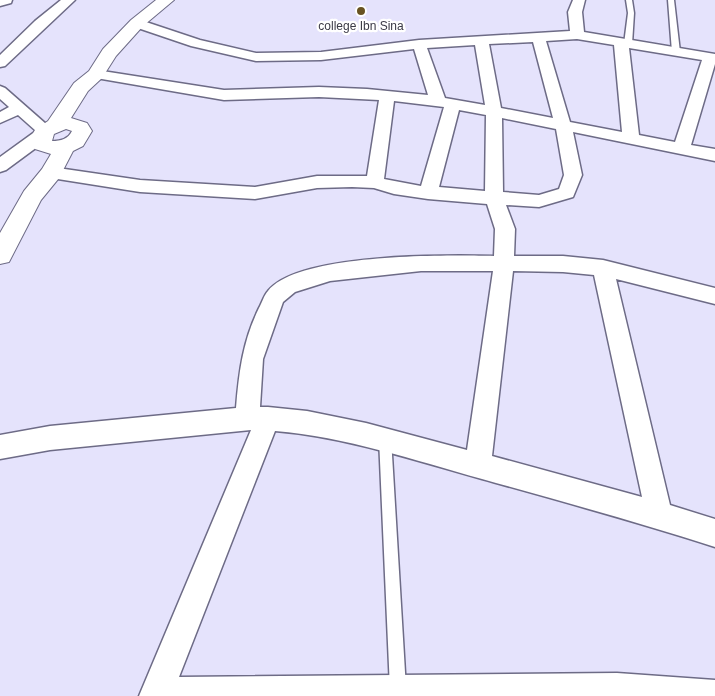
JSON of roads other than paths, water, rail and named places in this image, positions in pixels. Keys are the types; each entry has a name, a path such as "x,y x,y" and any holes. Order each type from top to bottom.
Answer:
{"main road":[{"path":"32,196 35,173 55,135 96,88 96,74 109,53 137,23 166,0"},
{"path":"0,255 32,196 51,172 55,135"}],"street":[{"path":"0,2 6,0"},
{"path":"0,63 40,24 69,0"},
{"path":"577,35 575,12 579,0"},
{"path":"137,23 196,43 256,57 297,57 340,54 419,44 577,35 713,58 681,149"},
{"path":"51,172 140,186 255,192 317,182 375,182 394,188 428,193 539,201 567,192 573,175 563,125 538,36"},
{"path":"478,465 504,264 505,229 494,197 494,113 481,40"},
{"path":"625,43 631,138"},
{"path":"419,44 446,102 428,193"},
{"path":"96,74 224,95 319,92 446,102 715,156"},
{"path":"0,91 55,135 0,166"},
{"path":"375,182 387,96"},
{"path":"0,118 19,108"},
{"path":"715,296 603,268 563,264 421,263 330,273 288,286 275,297 266,316 252,359 258,418 155,695 308,694 398,691 715,696"},
{"path":"603,268 660,515"},
{"path":"0,447 50,438 258,418 385,438 660,515 715,533"}],"lane":[{"path":"625,43 631,13 629,0"},
{"path":"671,0 676,52"},
{"path":"385,438 398,691"}],"place":[{"name":"college Ibn Sina","path":"361,11"}]}
